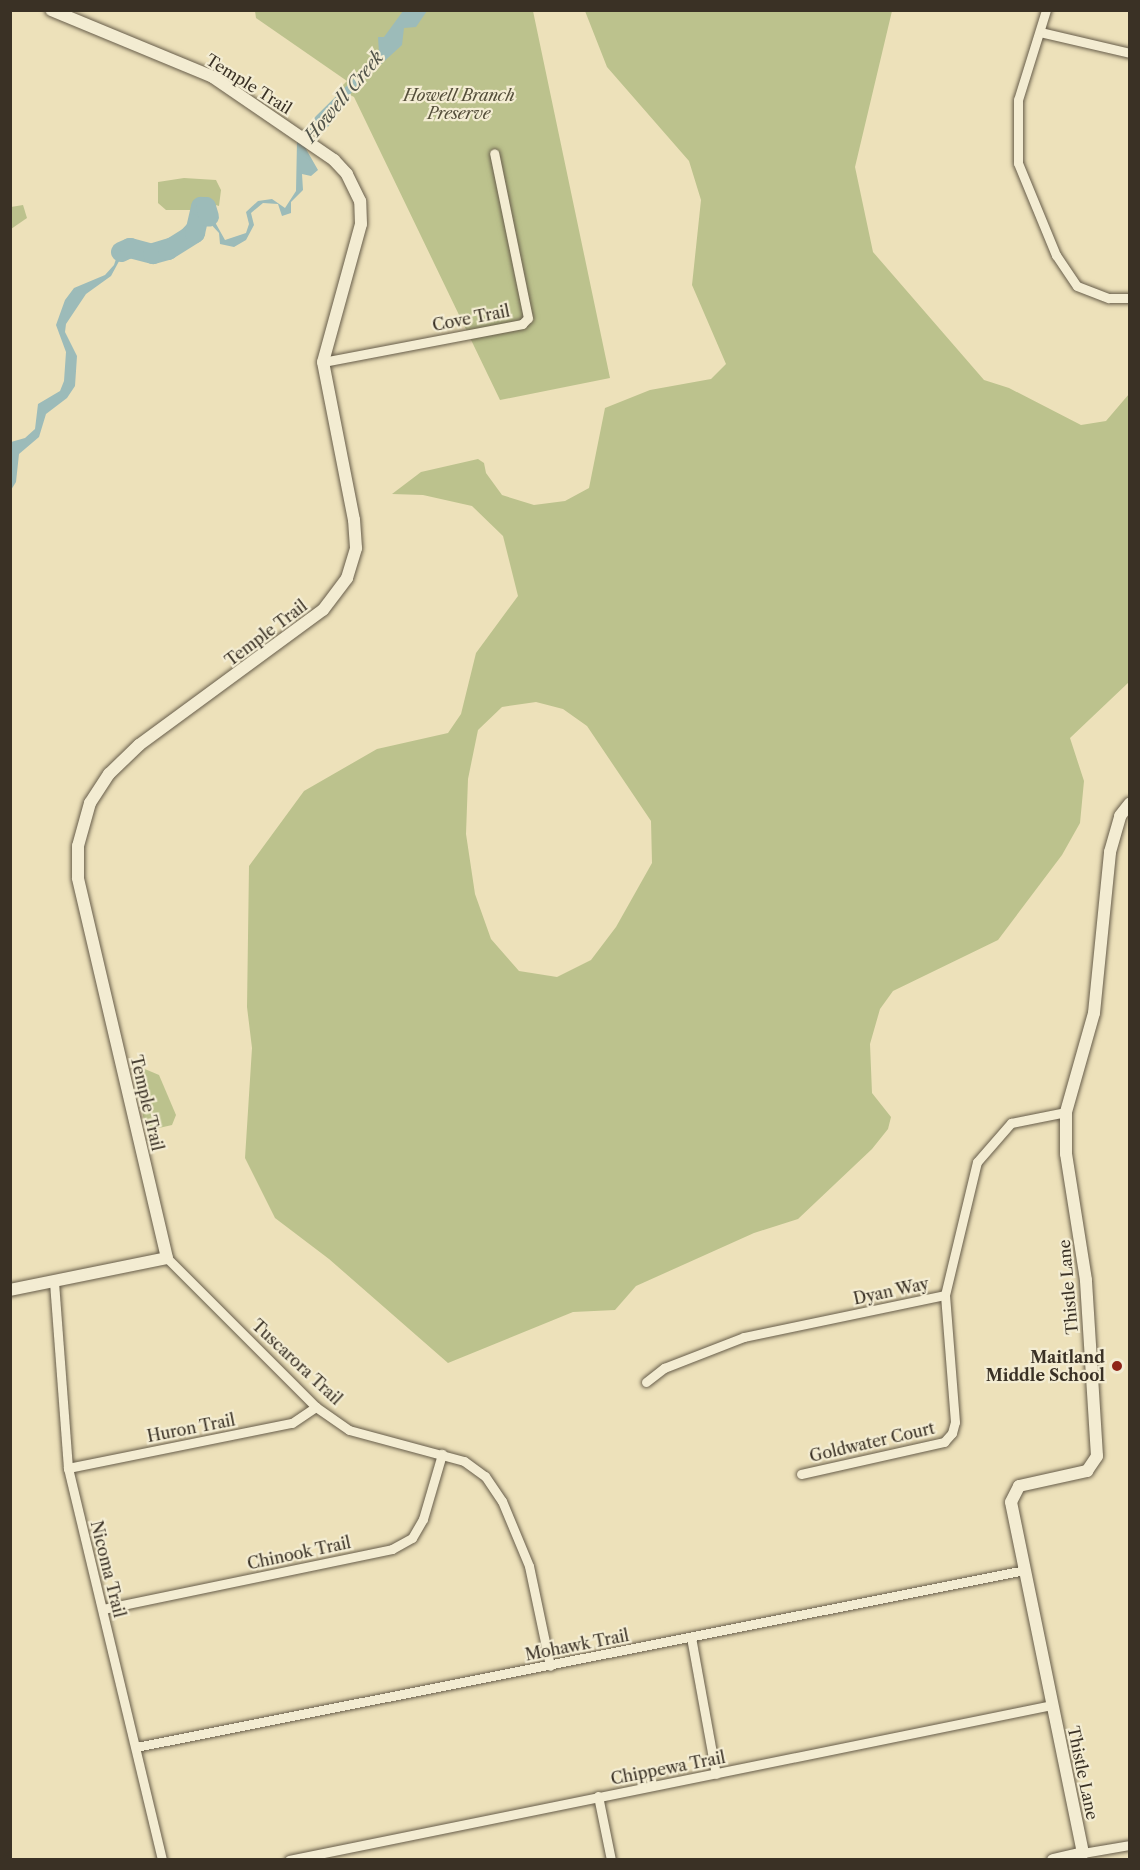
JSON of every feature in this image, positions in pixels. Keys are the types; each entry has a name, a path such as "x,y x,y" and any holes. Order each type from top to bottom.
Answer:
{"street":[{"name":"Temple Trail","path":"51,10 213,77 316,148 347,174 361,211 355,253 329,326 323,362 356,536 347,578 333,601 309,624 118,764 90,803 78,846 82,900 167,1258"},
{"path":"1046,10 1018,100 1018,162 1028,194 1056,255 1077,286 1109,298 1130,298"},
{"path":"1040,32 1130,53"},
{"name":"Cove Trail","path":"323,362 522,324 528,318 494,153"},
{"name":"Thistle Lane","path":"1083,1854 1011,1502 1014,1490 1027,1483 1087,1471 1097,1456 1086,1280 1066,1154 1066,1112 1094,1013 1110,852 1120,816 1130,803"},
{"name":"Dyan Way","path":"646,1382 664,1368 744,1337 945,1295 977,1162 1011,1122 1066,1112"},
{"path":"10,1290 167,1258"},
{"name":"Tuscarora Trail","path":"167,1258 316,1407 349,1430 464,1461 485,1476 502,1501 529,1566 550,1666"},
{"name":"Nicoma Trail","path":"54,1282 68,1468 162,1860"},
{"name":"Goldwater Court","path":"801,1474 944,1442 952,1434 955,1422 945,1295"},
{"name":"Huron Trail","path":"68,1468 292,1423 316,1407"},
{"name":"Chinook Trail","path":"103,1609 392,1549 412,1538 423,1519 442,1454"},
{"name":"Mohawk Trail","path":"136,1747 1025,1570"},
{"path":"691,1637 716,1774"},
{"name":"Chippewa Trail","path":"289,1860 1052,1705"},
{"path":"598,1797 611,1860"},
{"path":"1053,1860 1128,1845 1130,1856"}],"green space":[{"name":"Howell Branch Preserve","path":"255,11 533,11 610,378 500,400 354,97 339,89 347,81 256,18"},
{"path":"585,11 892,11 855,167 873,252 984,380 1009,388 1081,425 1106,421 1129,394 1129,682 1070,738 1084,781 1080,823 1062,855 998,940 893,991 880,1009 870,1044 872,1093 891,1117 888,1129 872,1149 798,1219 754,1233 636,1286 615,1310 573,1312 448,1363 329,1259 275,1218 245,1158 252,1048 247,1007 249,866 304,791 377,749 448,733 461,714 476,653 518,596 503,536 472,506 423,495 392,494 421,472 478,459 484,463 486,473 502,495 534,505 565,501 589,488 605,408 650,390 711,379 726,364 692,285 701,200 689,161 607,67","holes":["536,702 563,709 587,726 651,821 652,863 616,927 591,960 557,977 519,971 491,939 475,894 466,834 468,779 478,730 502,707"]},
{"path":"184,178 216,180 221,190 219,206 199,200 194,210 166,210 158,203 158,182"},
{"path":"23,205 27,218 11,229 11,207"},
{"path":"133,1064 159,1075 176,1115 172,1125 146,1131"}],"water":[{"path":"403,11 427,11 416,27 404,28 402,45 354,89 328,127 316,130 306,149 318,170 311,176 302,174 303,190 291,202 291,213 282,216 278,204 263,203 251,213 254,225 246,240 234,247 220,244 219,233 207,220 203,209 201,216 194,212 199,200 206,197 214,204 216,211 211,215 225,240 246,233 249,224 246,212 258,201 272,199 285,208 296,191 297,141 316,116 379,54 378,37 384,37"},
{"path":"135,245 144,247 144,253 124,252 111,276 86,294 66,324 65,332 77,356 75,386 67,398 46,414 39,437 19,454 16,482 11,490 11,442 25,438 35,429 38,404 60,391 64,381 66,352 56,325 65,300 74,288 105,275 114,265 119,250"}],"waterway":[{"name":"Howell Creek","path":"121,252 130,248 153,254 168,250 195,233 201,207 206,207 209,217"},
{"path":"142,247 177,236 199,212"}],"place":[{"name":"Maitland Middle School","path":"1117,1366"}]}
